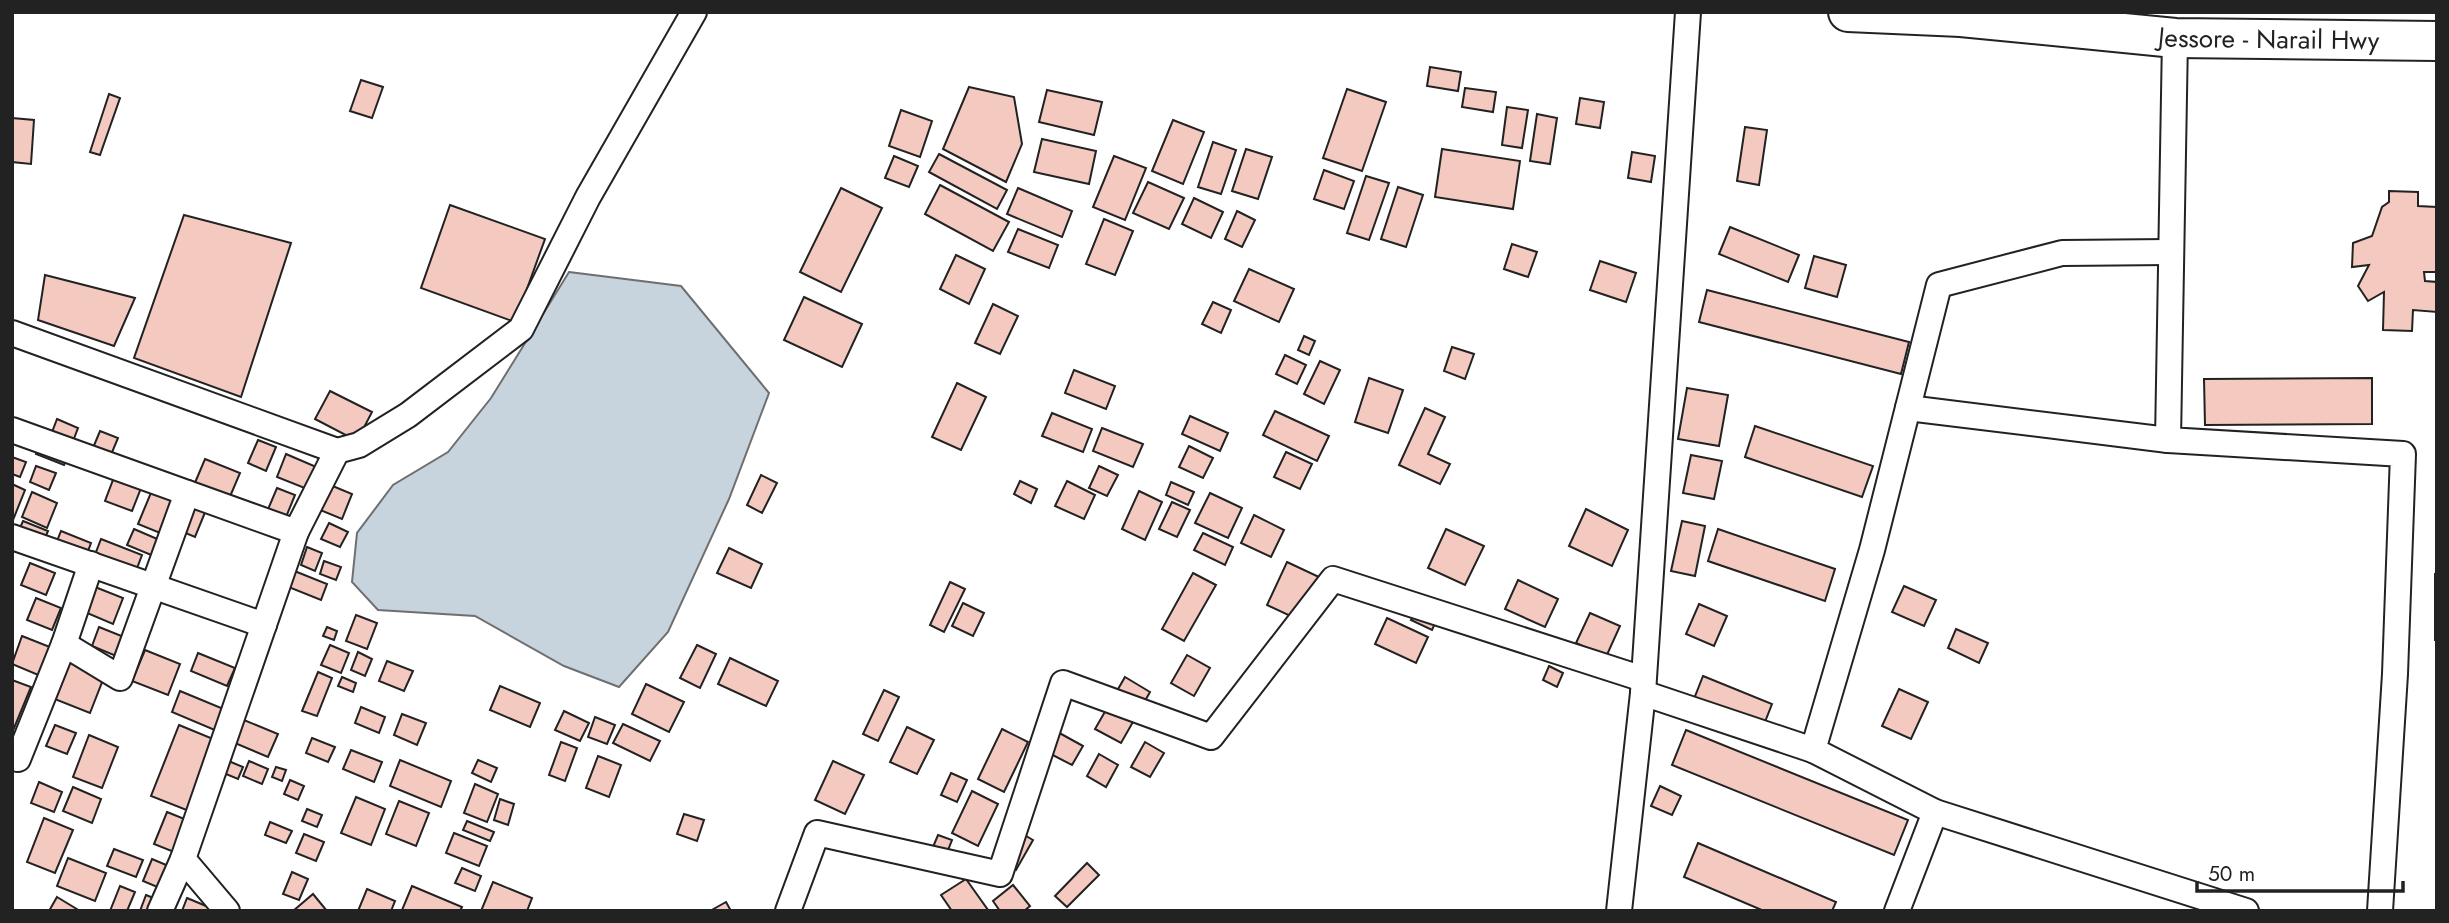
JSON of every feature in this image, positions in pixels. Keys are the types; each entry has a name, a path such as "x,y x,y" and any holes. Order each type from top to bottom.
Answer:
{"highway":[{"name":"Jessore - Narail Hwy","path":"1848,12 1961,15 2175,38 2437,41"}],"street":[{"path":"12,333 337,451 359,446 408,415 521,329 588,197 694,12"},
{"path":"1619,911 1640,685 1688,12"},
{"path":"2168,440 2169,253 2175,38"},
{"path":"1813,750 1872,550 1939,285 2062,253 2169,253"},
{"path":"1908,408 2168,440 2403,454 2395,674 2381,911"},
{"path":"12,430 296,532"},
{"path":"160,911 183,859 296,532 337,451"},
{"path":"64,644 120,678 187,493"},
{"path":"12,537 264,625"},
{"path":"18,759 64,644 91,564"},
{"path":"788,911 817,832 1000,874 1063,683 1211,737 1333,579 1640,685 1813,750 1935,812 2246,911"},
{"path":"1897,911 1935,812"},
{"path":"183,859 226,911"}],"shaded area":[{"path":"569,272 681,286 769,393 729,499 668,632 619,687 564,666 475,616 378,610 352,582 357,533 393,485 448,452 491,398"}],"building":[{"path":"1430,67 1461,72 1458,91 1427,86"},
{"path":"361,80 383,87 372,118 350,111"},
{"path":"969,87 1014,97 1022,144 1006,182 943,149"},
{"path":"1465,88 1496,92 1493,112 1462,107"},
{"path":"1347,89 1386,102 1362,171 1323,158"},
{"path":"1047,90 1102,102 1094,135 1039,122"},
{"path":"109,94 120,98 100,155 90,152"},
{"path":"1580,98 1604,102 1600,128 1576,124"},
{"path":"1507,107 1528,110 1522,148 1502,145"},
{"path":"901,110 932,121 920,157 889,146"},
{"path":"1537,114 1557,118 1550,164 1530,161"},
{"path":"12,118 34,120 31,164 12,162"},
{"path":"1173,120 1204,132 1183,184 1152,171"},
{"path":"1745,127 1767,130 1759,185 1737,181"},
{"path":"1042,139 1096,151 1089,184 1034,172"},
{"path":"1213,142 1236,150 1221,194 1198,187"},
{"path":"1246,149 1272,157 1258,199 1232,191"},
{"path":"1442,149 1520,161 1513,209 1435,197"},
{"path":"1632,152 1655,156 1651,182 1628,178"},
{"path":"939,154 1007,190 997,209 929,172"},
{"path":"894,156 918,166 909,187 885,178"},
{"path":"1114,156 1146,168 1125,220 1093,207"},
{"path":"1324,170 1354,181 1344,209 1314,199"},
{"path":"1366,176 1389,183 1369,240 1347,233"},
{"path":"1148,182 1184,198 1169,229 1133,213"},
{"path":"940,185 1009,222 993,251 925,214"},
{"path":"1398,187 1423,195 1406,247 1381,239"},
{"path":"841,188 882,208 841,292 800,272"},
{"path":"1018,188 1072,211 1062,237 1007,214"},
{"path":"2389,191 2418,192 2418,206 2437,207 2437,272 2424,272 2425,281 2437,282 2437,312 2413,310 2412,331 2383,330 2384,292 2368,301 2358,286 2369,265 2352,267 2353,243 2372,236 2382,207 2389,202"},
{"path":"1194,198 1223,212 1211,238 1182,224"},
{"path":"450,205 545,239 515,322 421,288"},
{"path":"1237,211 1255,220 1242,247 1225,239"},
{"path":"184,215 291,243 241,397 134,358"},
{"path":"1104,219 1133,231 1115,275 1086,264"},
{"path":"1730,227 1799,255 1788,282 1719,254"},
{"path":"1018,229 1058,245 1049,268 1008,252"},
{"path":"1512,244 1537,252 1528,277 1504,269"},
{"path":"956,255 985,269 969,304 940,289"},
{"path":"1814,256 1846,265 1837,297 1805,288"},
{"path":"1600,261 1636,273 1626,302 1590,290"},
{"path":"1249,269 1294,289 1279,322 1234,301"},
{"path":"45,275 135,298 114,346 38,320"},
{"path":"1707,290 1909,342 1901,374 1699,322"},
{"path":"804,297 862,324 842,367 784,340"},
{"path":"1213,302 1231,310 1221,333 1202,324"},
{"path":"993,304 1018,316 1000,354 975,343"},
{"path":"1304,336 1315,341 1309,355 1298,350"},
{"path":"1452,347 1474,354 1465,379 1444,371"},
{"path":"1285,355 1306,365 1297,384 1276,374"},
{"path":"1320,361 1340,370 1324,404 1304,394"},
{"path":"1074,370 1115,386 1106,409 1065,393"},
{"path":"1369,378 1403,390 1388,433 1355,422"},
{"path":"2372,378 2372,424 2205,425 2204,379"},
{"path":"957,383 986,397 961,450 932,437"},
{"path":"1687,388 1728,395 1719,446 1678,439"},
{"path":"330,391 372,412 357,441 315,419"},
{"path":"1425,408 1445,417 1428,454 1450,464 1440,484 1399,465"},
{"path":"1275,411 1329,436 1317,461 1263,435"},
{"path":"1052,413 1092,429 1083,452 1042,436"},
{"path":"1190,416 1228,433 1220,451 1182,434"},
{"path":"57,419 78,428 70,449 49,440"},
{"path":"1755,426 1873,466 1862,497 1745,457"},
{"path":"1102,428 1143,444 1133,467 1093,451"},
{"path":"100,431 118,438 108,462 90,455"},
{"path":"258,440 276,447 266,471 248,463"},
{"path":"40,444 68,456 64,465 36,454"},
{"path":"1189,446 1213,458 1203,478 1179,467"},
{"path":"1286,452 1312,464 1300,489 1274,477"},
{"path":"286,454 321,469 312,491 277,477"},
{"path":"1691,455 1722,461 1714,499 1683,493"},
{"path":"12,457 26,462 20,477 12,474"},
{"path":"205,459 240,473 229,499 194,485"},
{"path":"36,466 56,473 49,490 30,482"},
{"path":"1099,466 1118,475 1107,496 1089,488"},
{"path":"116,472 143,483 132,511 105,501"},
{"path":"761,475 777,483 762,513 747,505"},
{"path":"1020,481 1037,489 1031,503 1014,494"},
{"path":"1067,481 1095,495 1084,519 1055,506"},
{"path":"323,482 352,494 342,519 313,507"},
{"path":"1171,482 1194,492 1188,505 1166,495"},
{"path":"155,483 182,494 165,535 138,524"},
{"path":"12,484 25,490 13,520 12,519"},
{"path":"277,488 295,495 284,522 266,514"},
{"path":"1139,491 1162,502 1145,540 1122,529"},
{"path":"32,492 57,503 47,528 22,517"},
{"path":"1210,493 1242,508 1228,538 1195,523"},
{"path":"187,502 206,510 195,537 176,529"},
{"path":"1172,502 1190,510 1177,537 1159,529"},
{"path":"1586,509 1628,530 1612,566 1569,546"},
{"path":"1254,515 1284,530 1271,557 1241,543"},
{"path":"23,521 48,531 42,545 17,535"},
{"path":"1682,521 1705,526 1695,576 1671,571"},
{"path":"329,523 348,532 340,547 321,539"},
{"path":"134,529 162,541 156,557 127,545"},
{"path":"1446,529 1484,546 1465,585 1428,568"},
{"path":"1718,529 1835,569 1825,601 1708,561"},
{"path":"61,531 91,543 85,559 55,546"},
{"path":"1203,533 1233,547 1225,565 1194,550"},
{"path":"101,539 142,555 134,576 93,560"},
{"path":"307,547 322,553 315,571 301,565"},
{"path":"729,548 762,564 751,588 717,573"},
{"path":"324,561 341,567 336,580 320,574"},
{"path":"1287,562 1319,577 1299,620 1267,605"},
{"path":"30,563 55,573 46,595 21,585"},
{"path":"292,570 327,584 321,600 286,586"},
{"path":"1193,573 1216,585 1184,641 1162,629"},
{"path":"2437,574 2437,640 2435,640"},
{"path":"1518,580 1558,599 1545,627 1505,609"},
{"path":"950,582 965,589 944,632 930,625"},
{"path":"90,585 123,598 113,624 80,610"},
{"path":"1904,586 1936,600 1924,626 1892,612"},
{"path":"36,598 61,608 52,630 27,620"},
{"path":"963,603 984,613 973,636 952,626"},
{"path":"1699,604 1727,616 1714,646 1686,634"},
{"path":"1418,606 1439,615 1432,630 1411,620"},
{"path":"1590,613 1620,626 1606,657 1576,643"},
{"path":"356,615 377,623 367,649 346,641"},
{"path":"1387,618 1428,637 1416,663 1375,644"},
{"path":"99,627 129,639 121,658 92,646"},
{"path":"327,627 337,631 334,640 323,636"},
{"path":"1956,629 1988,643 1979,663 1948,648"},
{"path":"22,636 55,649 43,677 12,664"},
{"path":"330,645 349,653 341,673 321,665"},
{"path":"697,645 716,654 700,688 680,678"},
{"path":"145,650 180,664 168,695 132,681"},
{"path":"358,652 372,659 365,676 351,670"},
{"path":"198,653 235,668 227,686 191,671"},
{"path":"63,655 106,672 90,713 47,696"},
{"path":"1187,655 1210,668 1194,696 1171,683"},
{"path":"730,658 778,681 766,706 718,684"},
{"path":"387,661 413,671 404,691 379,681"},
{"path":"1549,666 1563,673 1557,687 1543,680"},
{"path":"318,672 332,678 317,716 302,711"},
{"path":"1703,676 1772,704 1761,732 1692,704"},
{"path":"342,677 356,683 353,692 338,686"},
{"path":"1125,677 1150,692 1121,743 1095,729"},
{"path":"12,680 31,687 12,733"},
{"path":"646,684 684,702 669,732 632,714"},
{"path":"500,686 540,703 530,727 490,710"},
{"path":"1899,689 1928,702 1911,739 1882,726"},
{"path":"884,690 899,697 878,741 863,734"},
{"path":"180,691 226,710 217,731 172,712"},
{"path":"361,707 385,717 379,733 355,723"},
{"path":"564,711 589,723 580,741 555,730"},
{"path":"402,714 426,723 417,745 394,735"},
{"path":"595,717 615,725 607,744 588,737"},
{"path":"239,718 278,734 268,757 230,741"},
{"path":"623,724 660,741 650,761 613,743"},
{"path":"55,725 76,733 67,754 46,746"},
{"path":"179,725 218,741 189,811 151,796"},
{"path":"907,727 934,740 917,774 890,762"},
{"path":"1002,729 1028,742 1004,792 978,779"},
{"path":"1054,730 1083,746 1072,765 1043,750"},
{"path":"1686,730 1908,820 1894,855 1672,765"},
{"path":"89,735 118,747 102,788 73,777"},
{"path":"312,738 335,747 328,762 306,753"},
{"path":"561,742 577,748 565,781 549,775"},
{"path":"1145,742 1164,753 1150,777 1131,767"},
{"path":"351,750 382,762 374,782 343,769"},
{"path":"1099,754 1118,765 1106,787 1087,776"},
{"path":"598,756 621,765 609,797 586,788"},
{"path":"226,760 243,767 238,779 221,772"},
{"path":"400,760 451,781 441,807 390,786"},
{"path":"478,760 497,768 491,782 472,773"},
{"path":"249,761 268,769 262,784 243,776"},
{"path":"833,761 864,775 845,814 815,800"},
{"path":"276,767 286,770 282,781 272,777"},
{"path":"951,773 967,780 957,802 941,795"},
{"path":"290,780 304,786 298,800 284,794"},
{"path":"39,782 62,792 54,812 31,803"},
{"path":"475,784 498,794 487,822 464,813"},
{"path":"1660,786 1681,796 1672,815 1651,806"},
{"path":"73,787 101,799 92,823 63,811"},
{"path":"972,791 998,804 978,846 952,833"},
{"path":"356,797 385,809 371,845 341,833"},
{"path":"500,799 514,804 508,825 494,820"},
{"path":"399,801 429,813 416,846 386,834"},
{"path":"307,809 322,815 317,827 302,821"},
{"path":"167,812 187,820 174,852 154,844"},
{"path":"684,814 704,820 697,841 677,834"},
{"path":"44,818 73,830 55,873 27,862"},
{"path":"467,821 494,832 490,841 463,830"},
{"path":"270,822 292,831 286,843 265,835"},
{"path":"1014,829 1033,840 1016,870 997,859"},
{"path":"454,833 487,846 479,866 446,853"},
{"path":"304,834 324,842 316,861 296,853"},
{"path":"938,835 952,840 942,865 928,859"},
{"path":"1698,843 1836,902 1832,911 1764,911 1684,877"},
{"path":"114,849 143,860 136,877 107,866"},
{"path":"68,858 106,873 95,901 57,886"},
{"path":"152,859 171,867 162,889 143,881"},
{"path":"1087,863 1099,875 1067,907 1055,896"},
{"path":"462,868 481,876 475,891 455,883"},
{"path":"292,872 308,879 299,900 283,894"},
{"path":"966,879 987,911 952,911 941,895"},
{"path":"493,882 532,898 527,911 481,911"},
{"path":"1013,885 1030,906 1024,911 1000,911 993,901"},
{"path":"120,886 135,892 127,911 110,911"},
{"path":"412,886 462,907 460,911 402,910"},
{"path":"367,889 395,901 391,911 358,911"},
{"path":"313,894 327,911 293,911"},
{"path":"146,895 161,901 157,911 140,911"},
{"path":"57,897 80,911 49,911"},
{"path":"187,898 218,911 182,911"},
{"path":"726,902 731,911 710,911"}]}
